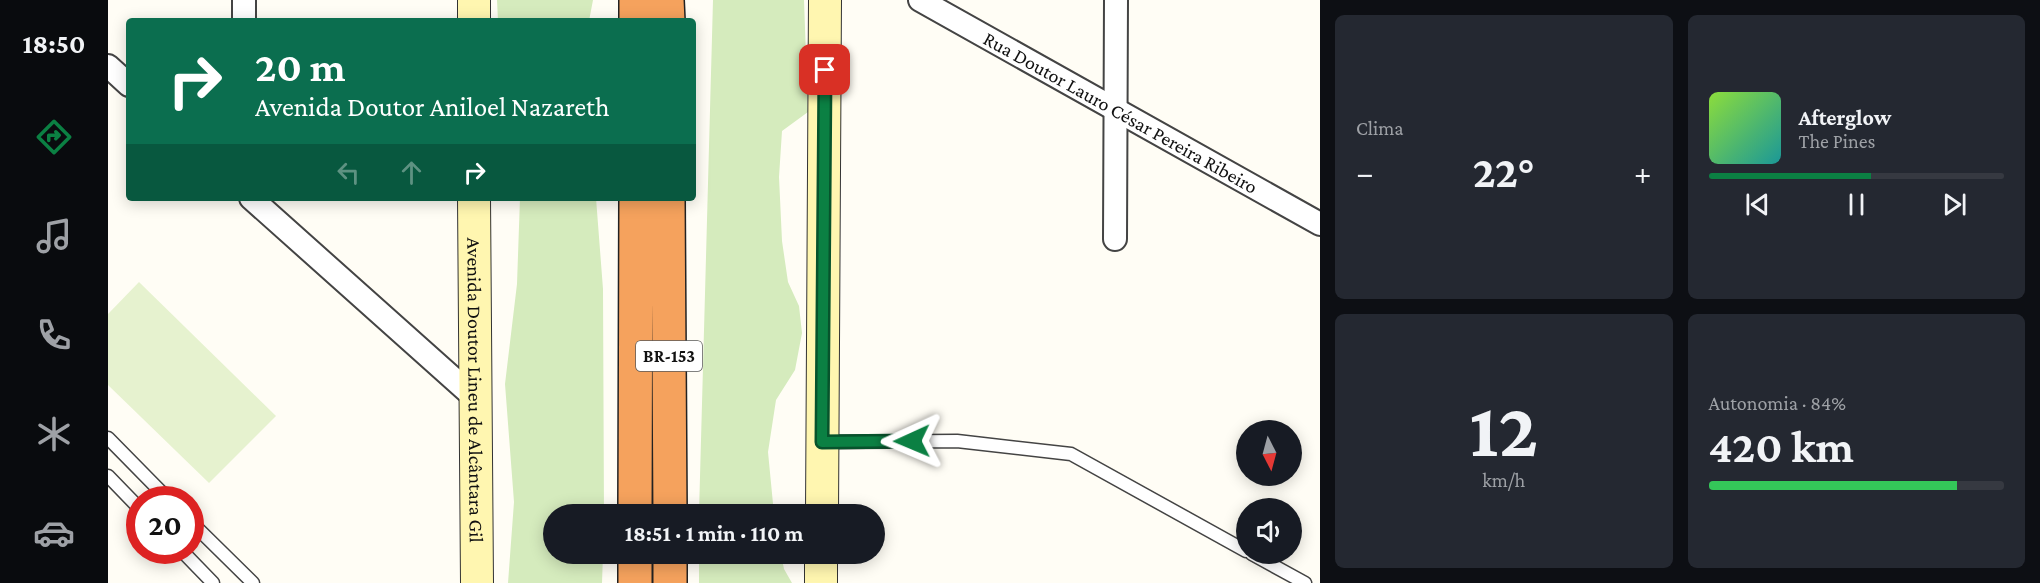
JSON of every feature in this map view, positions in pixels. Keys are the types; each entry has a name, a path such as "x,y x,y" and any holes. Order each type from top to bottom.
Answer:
{"highway":[{"path":"636,0 636,18"},
{"path":"668,0 668,18"},
{"name":"BR-153","path":"635,504 636,201"},
{"name":"BR-153","path":"668,201 670,504"},
{"path":"635,564 635,583"},
{"path":"670,564 670,583"}],"main road":[{"path":"474,0 474,18"},
{"path":"822,504 825,0"},
{"name":"Avenida Doutor Lineu de Alcântara Gil","path":"474,201 477,583"},
{"path":"821,583 822,564"}],"street":[{"path":"244,0 244,18"},
{"name":"Rua Doutor Lauro César Pereira Ribeiro","path":"920,0 1320,224"},
{"path":"1114,239 1116,0"},
{"path":"108,66 126,82"},
{"path":"254,201 475,398"}],"lane":[{"path":"108,438 155,486"},
{"path":"822,442 957,441 1071,454 1236,545"},
{"path":"108,476 126,495"},
{"path":"204,535 253,583"},
{"path":"195,564 213,583"},
{"path":"1270,564 1305,583"}],"green space":[{"path":"497,0 593,0 590,18 498,18"},
{"path":"713,0 804,0 808,112 782,131 779,177 782,241 788,282 799,306 802,333 795,370 776,400 768,452 773,504 699,504"},
{"path":"520,201 596,201 603,289 604,504 543,504 543,564 603,564 602,583 508,583 514,502 505,384 517,284"},
{"path":"139,282 276,416 209,483 108,385 108,314"},
{"path":"699,564 783,564 792,583 699,583"}],"route":[{"path":"825,70 822,442 912,441"}]}
